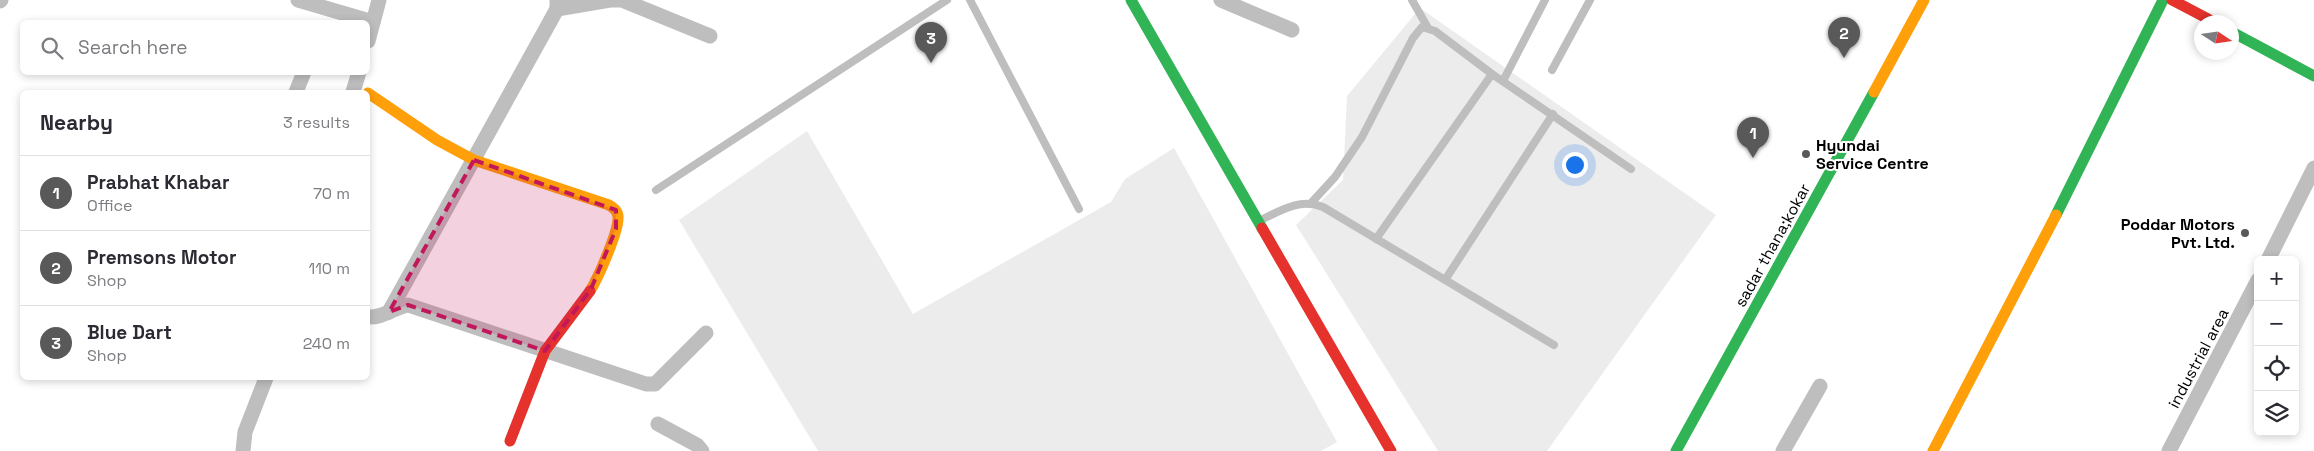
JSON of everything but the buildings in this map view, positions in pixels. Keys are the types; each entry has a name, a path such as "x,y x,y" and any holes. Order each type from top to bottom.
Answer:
{"street":[{"path":"298,0 328,16 357,20"},
{"path":"370,31 378,0"},
{"path":"389,312 474,160 557,5 622,0 710,36"},
{"path":"1130,0 1391,451"},
{"path":"1221,0 1292,30"},
{"name":"sadar thana;kokar","path":"1676,451 1924,0"},
{"path":"1933,451 2040,249 2163,0"},
{"path":"2172,0 2201,15"},
{"path":"2239,36 2314,76"},
{"path":"297,90 303,75"},
{"path":"370,94 437,140 474,160 609,205 616,210 618,217 616,229 598,275 591,290 545,351 510,441"},
{"path":"2270,256 2314,168"},
{"name":"industrial area","path":"2169,451 2254,288"},
{"path":"370,317 381,316 408,305 635,381 655,384 706,333"},
{"path":"243,451 245,432 265,380"},
{"path":"1783,451 1820,386"},
{"path":"658,424 697,445 702,451"}],"lane":[{"path":"656,190 948,0"},
{"path":"970,0 1079,210"},
{"path":"1412,0 1428,28 1503,82 1553,114 1631,169"},
{"path":"1503,82 1545,0"},
{"path":"1552,70 1590,0"},
{"path":"1259,221 1288,207 1312,202 1335,177 1362,137 1417,31 1422,27 1428,28"},
{"path":"1376,239 1492,74"},
{"path":"1445,280 1553,114"},
{"path":"1312,202 1554,345"}],"highlighted area":[{"path":"474,160 616,210 616,229 591,289 545,351 408,305 389,312"}],"shaded area":[{"path":"1420,8 1716,215 1547,451 1438,451 1296,225 1343,180 1347,96"},
{"path":"807,131 913,314 1111,202 1125,179 1174,148 1337,442 1321,451 818,451 679,220"}],"traffic: fast":[{"path":"1131,0 1262,228"},
{"path":"2056,215 2163,0"},
{"path":"2239,36 2314,76"},
{"path":"1676,451 1874,92"}],"traffic: slow":[{"path":"1874,92 1924,0"},
{"path":"370,94 437,140 474,160 609,205 614,209 618,217 615,233 603,266 590,291"},
{"path":"1933,451 2056,215"}],"traffic: jam":[{"path":"2172,0 2201,15"},
{"path":"1262,228 1391,451"},
{"path":"510,441 545,351 590,291"}],"place":[{"name":"Premsons Motor","path":"1844,58"},
{"name":"Blue Dart","path":"931,63"},
{"name":"Hyundai Service Centre","path":"1806,154"},
{"name":"Prabhat Khabar","path":"1753,158"},
{"name":"Poddar Motors Pvt. Ltd.","path":"2245,233"}]}
